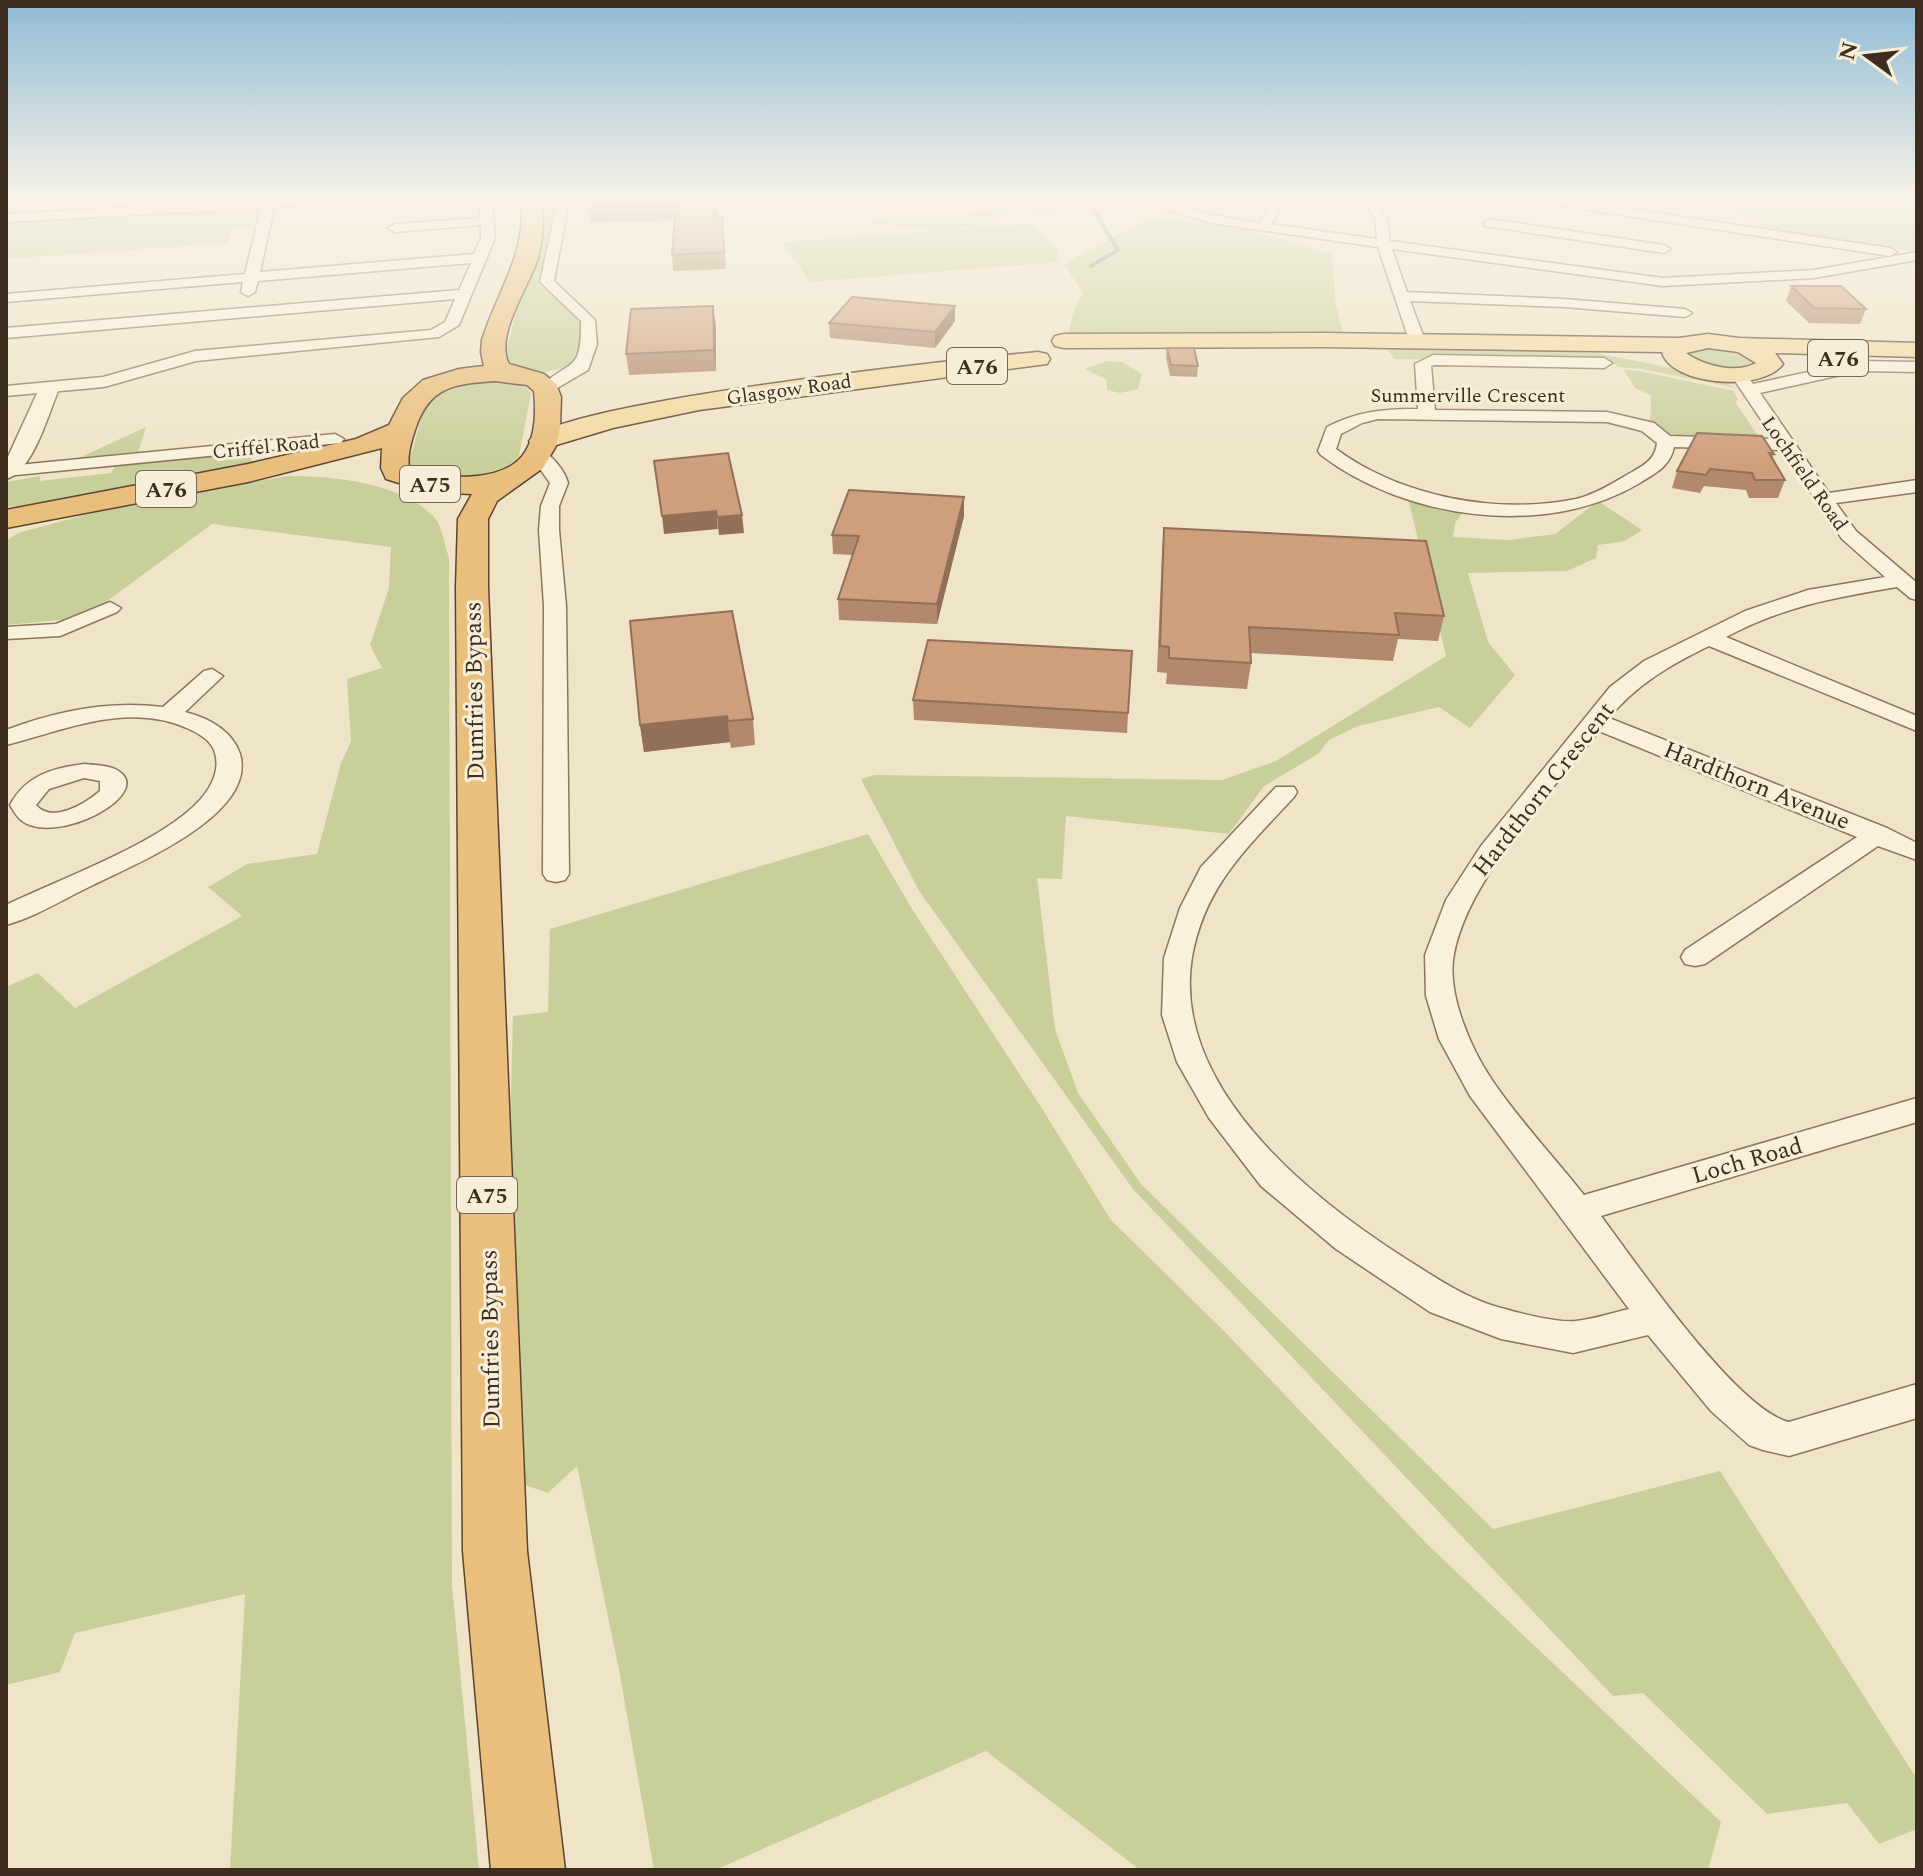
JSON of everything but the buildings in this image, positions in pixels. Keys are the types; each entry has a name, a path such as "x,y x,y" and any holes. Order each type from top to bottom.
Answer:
{"highway":[{"name":"A75","path":"451,379 492,344 515,289"},
{"path":"492,344 493,360 498,369 534,386 541,448"},
{"name":"A75","path":"534,386 495,373 451,379 417,394 407,408 392,461 396,473 433,485 456,500 473,519 484,497 530,465 541,448"},
{"name":"A76","path":"6,519 248,473 365,445 401,430"},
{"name":"A76","path":"248,473 316,468 396,473"},
{"name":"A75","path":"433,485 482,484 513,475"},
{"name":"A76","path":"6,512 83,504"},
{"name":"Dumfries Bypass","path":"473,519 475,735 495,1551 528,1870"}],"main road":[{"name":"A76","path":"1068,346 1059,358 1038,359 1016,351 1016,344 1035,338 1068,346 1136,340 1573,345 1679,345 1708,341 1738,345 1917,350"},
{"name":"Glasgow Road","path":"916,371 1016,344"},
{"name":"A76","path":"1573,345 1749,379 1834,358 1917,357"},
{"path":"1679,345 1674,349 1677,359 1700,370"},
{"name":"A76","path":"1738,345 1768,359 1770,364 1749,379"},
{"name":"Glasgow Road","path":"541,448 593,422 662,407 916,371 1038,359"},
{"name":"Glasgow Road","path":"534,386 582,409 662,407"}],"street":[{"path":"6,298 116,289"},
{"path":"195,356 235,326 246,289"},
{"path":"6,391 49,389 122,378 195,356 434,334 451,325 467,289"},
{"path":"554,289 588,320 589,344 582,367"},
{"path":"1398,289 1418,343"},
{"path":"1673,289 1685,313 1708,341"},
{"path":"1757,289 1766,295"},
{"path":"6,333 235,326 465,294"},
{"path":"1400,296 1564,303 1685,313"},
{"path":"1427,414 1423,364 1433,360 1604,363"},
{"path":"1749,379 1763,388 1859,366 1917,367"},
{"path":"534,386 582,367"},
{"path":"534,386 551,376 582,367"},
{"name":"Lochfield Road","path":"1749,379 1785,445 1849,535 1908,587"},
{"path":"7,472 16,464 49,389"},
{"name":"Summerville Crescent","path":"1666,441 1666,452 1660,462 1623,485 1582,504 1536,510 1498,509 1429,497 1354,473 1327,451 1333,431 1356,419 1378,414 1607,417 1648,427 1666,441 1785,445"},
{"path":"1488,432 1494,426 1495,414"},
{"name":"Criffel Road","path":"7,472 335,439"},
{"path":"541,448 559,483 550,506 549,530 555,606 556,874"},
{"path":"513,475 545,476 559,483"},
{"path":"1823,499 1917,486"},
{"name":"Hardthorn Crescent","path":"1908,587 1808,596 1752,615 1652,666 1629,683 1618,692 1490,852 1460,900 1439,955 1441,996 1461,1052 1481,1088 1577,1210 1656,1318 1724,1399 1763,1433 1789,1439 1917,1401"},
{"path":"6,633 60,630 110,608"},
{"path":"1707,637 1917,724"},
{"path":"168,714 212,676"},
{"path":"6,916 170,837 194,821 217,796 229,772 228,751 223,741 204,726 168,714 132,711 91,714 49,723 7,737"},
{"name":"Hardthorn Avenue","path":"1596,721 1917,852"},
{"path":"1285,792 1214,867 1194,908 1178,958 1177,1015 1192,1062 1220,1110 1273,1177 1348,1239 1443,1301 1501,1324 1573,1337 1656,1318"},
{"path":"1695,957 1878,834"},
{"name":"Loch Road","path":"1577,1210 1917,1110"}],"green space":[{"path":"525,289 544,289 577,318 582,338 571,366 538,374 508,365 504,358"},
{"path":"1080,289 1335,289 1344,337 1068,335 1075,307 1083,293"},
{"path":"1691,348 1736,349 1759,360 1756,368 1714,370 1684,354"},
{"path":"1387,349 1548,349 1601,354 1712,376 1736,388 1618,367 1608,358 1592,361 1394,359"},
{"path":"1107,361 1122,362 1142,374 1138,389 1120,393 1107,390 1107,380 1085,369"},
{"path":"1624,370 1734,391 1738,400 1735,402 1759,437 1672,437 1650,424 1651,395 1635,388"},
{"path":"499,380 526,387 531,393 518,461 477,476 459,478 427,477 416,471 409,462 426,401 450,386"},
{"path":"146,427 137,456 72,461"},
{"path":"241,451 250,454 252,462 40,504 6,507 6,482 40,476 40,481 111,473 115,466"},
{"path":"287,476 325,477 365,483 403,496 420,505 437,521 449,558 452,1585 479,1870 230,1870 245,1594 75,1633 60,1672 6,1685 6,987 38,973 75,1008 242,916 208,887 247,864 317,854 341,763 351,741 347,679 382,668 370,645 389,588 391,547 212,524 99,607 69,619 6,625 6,541 18,533 103,510"},
{"path":"1408,498 1437,501 1462,514 1455,523 1453,537 1508,540 1555,534 1598,501 1642,530 1625,541 1598,545 1596,558 1567,571 1468,573 1488,642 1515,675 1470,728 1439,707 1358,726 1329,740 1318,754 1264,786 1229,834 1066,816 1062,879 1037,878 1055,1029 1078,1093 1141,1184 1493,1529 1720,1471 1917,1779 1917,1829 1879,1844 1847,1803 1767,1814 1643,1693 1613,1696 1133,1189 919,891 861,779 875,775 1222,780 1276,761 1446,656"},
{"path":"868,834 912,909 1111,1220 1224,1331 1429,1546 1721,1822 1708,1870 1140,1870 986,1751 715,1870 654,1870 620,1675 577,1466 548,1493 519,1483 509,1168 513,1016 548,1012 550,929"}]}
